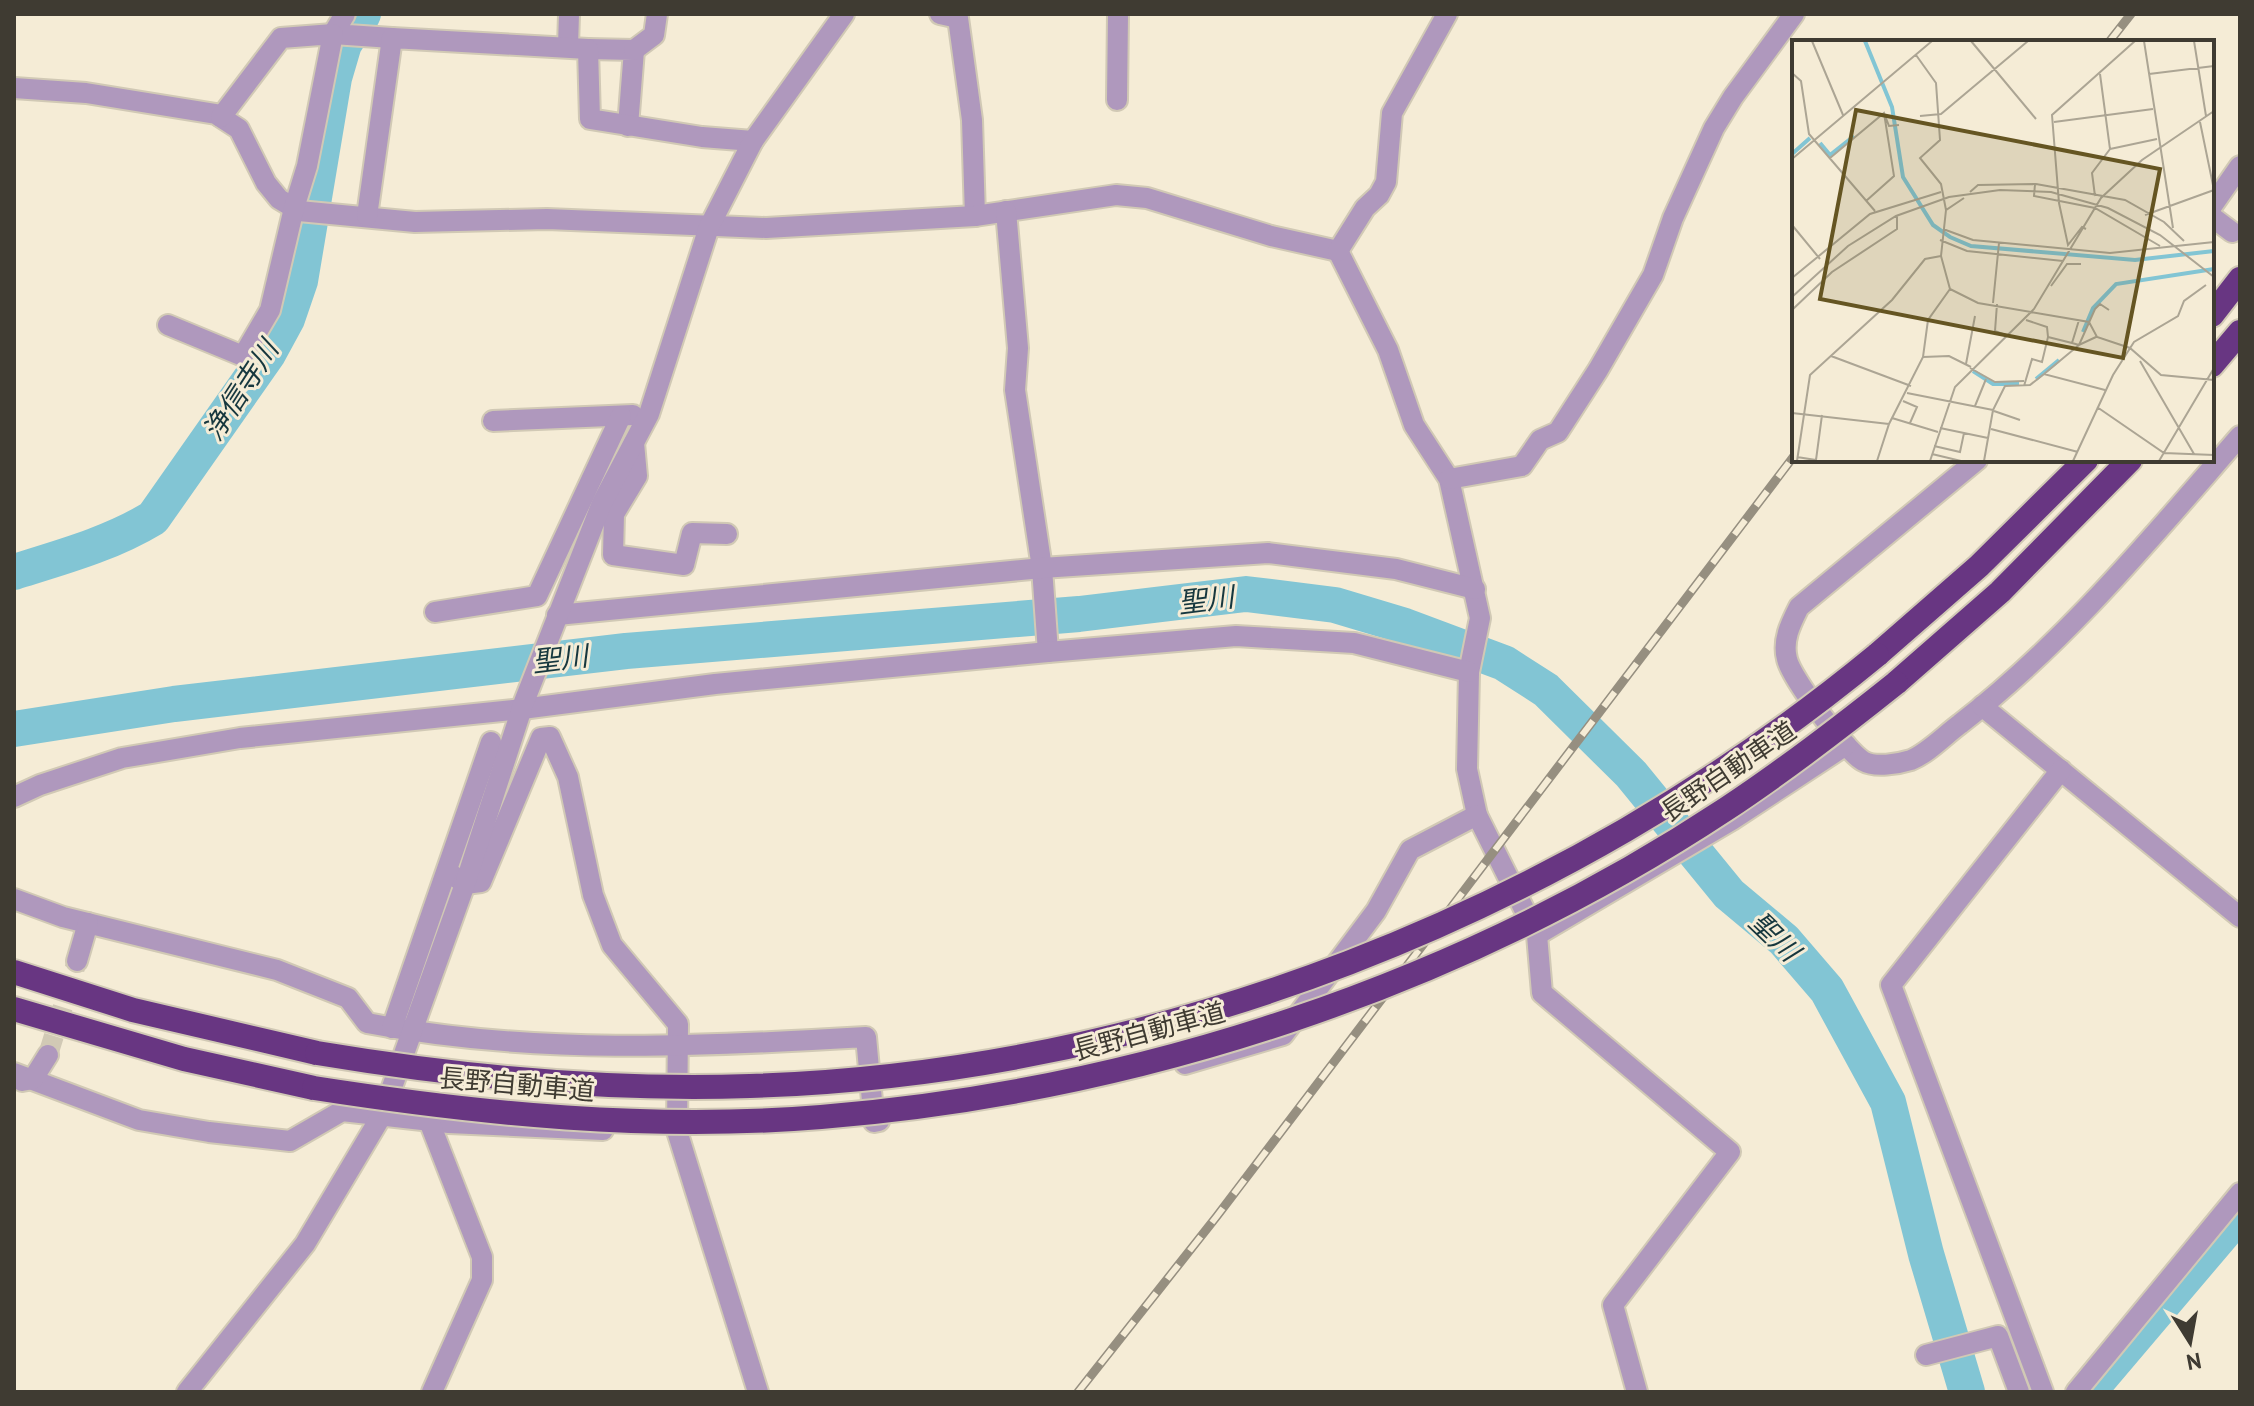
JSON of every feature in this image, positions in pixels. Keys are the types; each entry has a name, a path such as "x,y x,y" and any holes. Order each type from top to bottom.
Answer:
{"highway":[{"path":"2214,312 2240,279"},
{"path":"2214,363 2240,332"},
{"name":"長野自動車道","path":"14,972 133,1010 255,1041 317,1053 503,1079 624,1086 751,1086 859,1079 937,1069 1133,1031 1234,1002 1412,938 1504,895 1602,843 1778,733 1877,655 1979,566 2084,462"},
{"name":"長野自動車道","path":"14,1009 184,1059 314,1088 502,1113 629,1121 818,1117 1004,1093 1125,1068 1244,1035 1360,996 1508,932 1651,855 1724,811 1785,769 1896,683 2020,573 2128,462"}],"street":[{"path":"168,325 243,356 270,310 307,166 334,34 345,14"},
{"path":"569,14 590,119 753,141"},
{"path":"221,117 281,38 334,34 634,50 654,35 657,14"},
{"path":"940,14 958,18 972,120 975,216"},
{"path":"1117,100 1118,14"},
{"path":"1338,251 1386,182 1392,113 1447,14"},
{"path":"1449,479 1522,466 1540,440 1558,432 1653,275 1673,218 1714,128 1794,14"},
{"path":"402,1030 465,884 523,705 554,622 602,503 649,414 709,227 753,141 839,16"},
{"path":"367,216 391,38"},
{"path":"628,126 634,50"},
{"path":"14,88 86,93 221,117 239,129 266,183 279,199 297,209 415,222 547,219 766,228 975,216 1116,195 1147,198 1271,236 1338,251"},
{"path":"2214,203 2240,166"},
{"path":"1006,211 1018,348 1015,390 1042,568 1048,652"},
{"path":"2214,218 2232,232"},
{"path":"1338,251 1388,350 1414,425 1449,479 1480,618 1469,672 1467,769 1477,815 1537,935 1542,993 1730,1152 1613,1305 1637,1392"},
{"path":"493,421 649,414"},
{"path":"435,612 537,596 621,416"},
{"path":"1975,462 1799,607 1790,624 1785,643 1787,660 1797,680 1846,745 1864,762 1880,764 1913,759 2024,671 2128,564 2240,436"},
{"path":"634,443 637,476 614,514 613,555 684,565 692,533 727,534"},
{"path":"554,622 1042,568 1268,553 1396,569 1475,589"},
{"path":"14,797 40,785 122,758 240,738 715,684 1048,652 1236,636 1354,643 1469,672"},
{"path":"1982,706 2240,917"},
{"path":"447,871 465,884 481,882 541,738 550,737 568,777 593,895 612,945 678,1024 677,1131 758,1392"},
{"path":"187,1392 305,1244 382,1115 402,1030 447,871 491,742"},
{"path":"1537,935 1732,820 1846,745"},
{"path":"2043,1392 1891,985 2061,770"},
{"path":"20,1078 139,1120 222,1134 290,1141 342,1111 556,1130 761,1131 874,1122 1082,1090 1283,1035 1376,911 1399,864 1410,850 1477,815"},
{"path":"14,899 88,923 277,970 348,998 367,1023 402,1030 544,1044 679,1048 866,1037 874,1122"},
{"path":"77,961 88,923"},
{"path":"20,1078 48,1055"},
{"path":"429,1121 482,1257 482,1280 432,1392"},
{"path":"2076,1392 2240,1193"},
{"path":"1926,1355 1998,1336 2019,1392"}],"waterway":[{"name":"浄信寺川","path":"14,572 103,543 153,518 268,354 287,319 300,281 334,78 344,44 363,14"},
{"name":"聖川","path":"14,729 174,704 626,651 1079,614 1246,594 1335,605 1405,626 1504,663 1546,690 1631,774 1729,894 1784,940 1827,990 1888,1102 1926,1254 1967,1392"},
{"name":"浄信寺川","path":"2088,1392 2240,1213"}],"tunnel":[{"path":"48,1055 77,961"}],"railway":[{"path":"2111,40 2131,14"},
{"path":"1078,1392 1217,1216 1792,459"}]}
